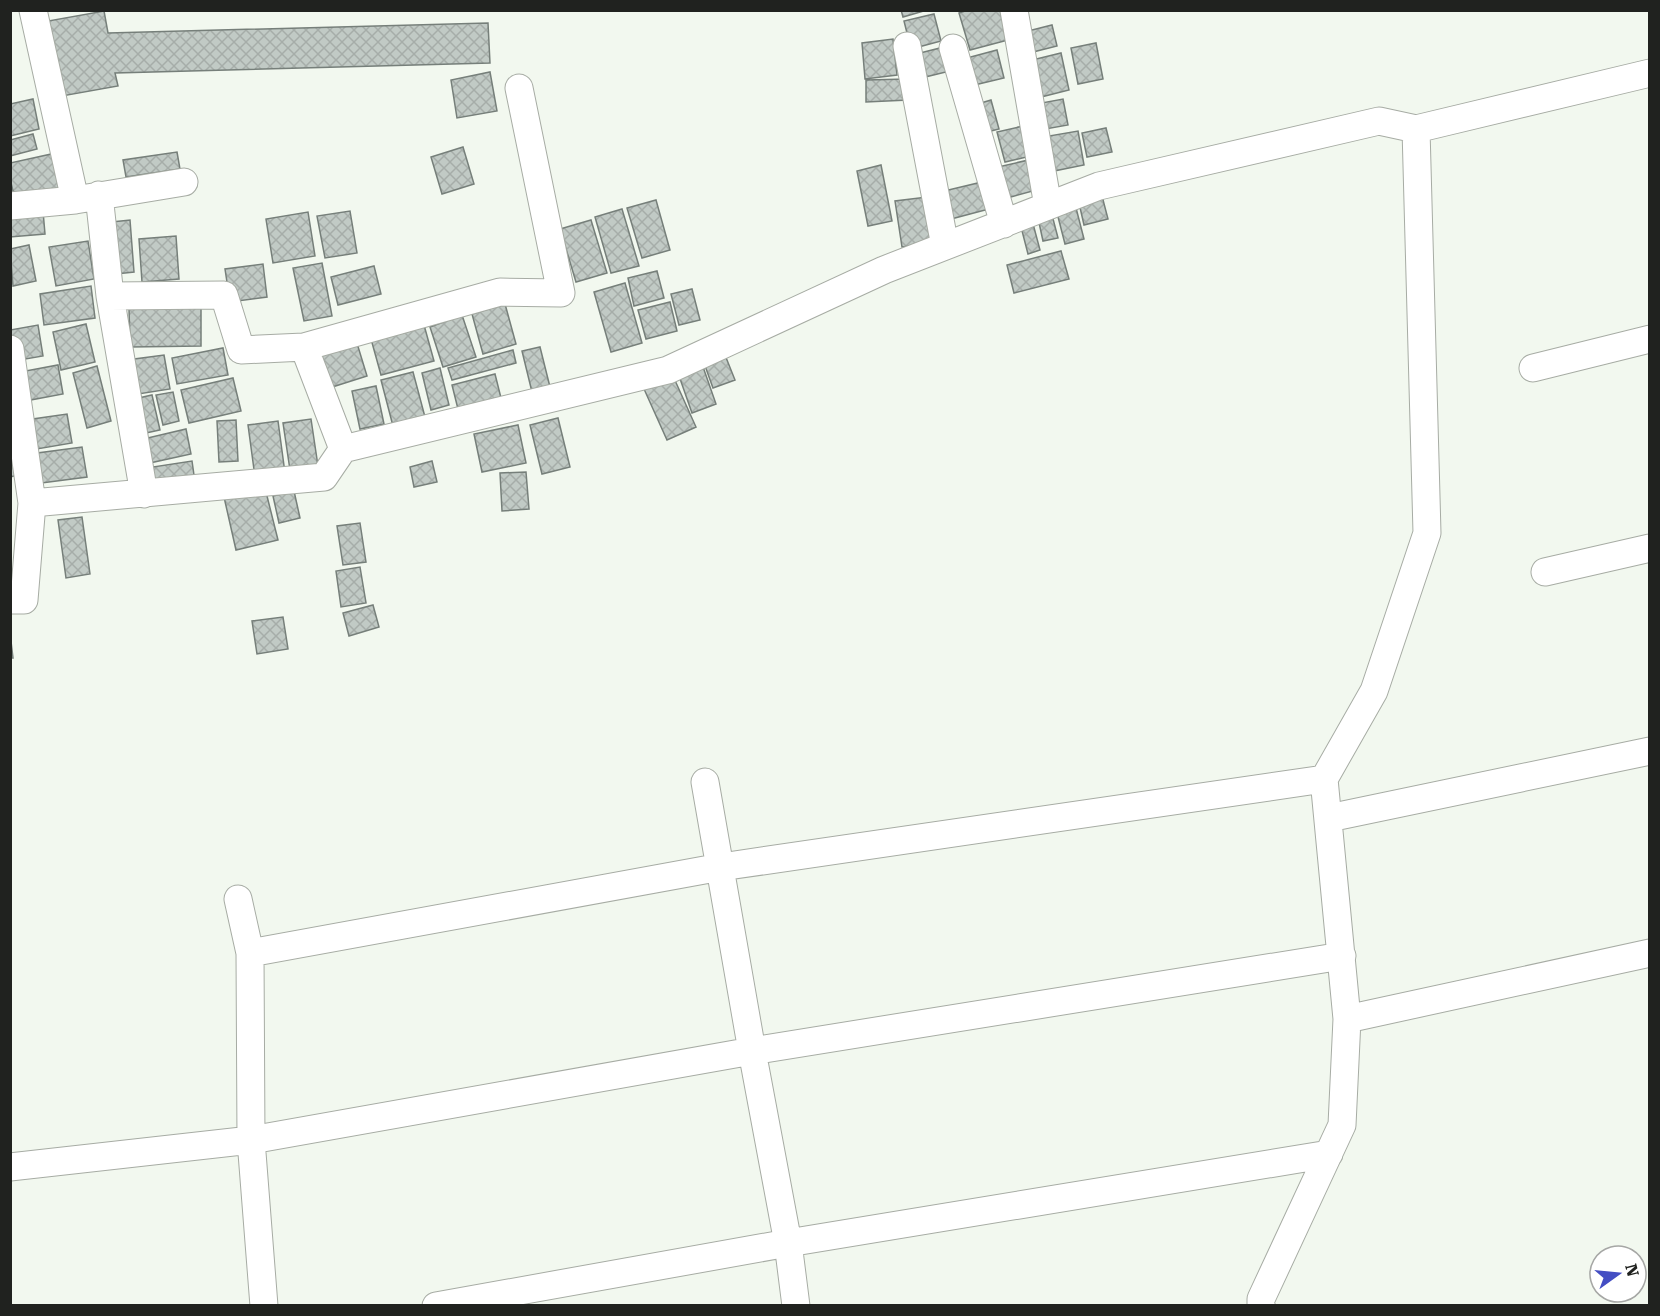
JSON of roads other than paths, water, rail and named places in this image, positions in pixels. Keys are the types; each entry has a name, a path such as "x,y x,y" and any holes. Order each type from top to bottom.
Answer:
{"street":[{"path":"33,10 87,198 110,296 144,494"},
{"path":"1014,10 1048,206"},
{"path":"907,45 945,246"},
{"path":"953,48 1004,224"},
{"path":"32,503 324,477 343,449 668,370 884,270 1099,186 1379,121 1416,129 1650,73"},
{"path":"110,296 224,295 241,350 304,347 500,292 561,293 519,88"},
{"path":"1261,1305 1342,1125 1347,1019 1324,779 1374,691 1427,533 1416,129"},
{"path":"10,206 87,198 184,182"},
{"path":"1533,368 1650,339"},
{"path":"304,347 343,449"},
{"path":"10,349 32,503 24,600 10,600"},
{"path":"1545,572 1650,548"},
{"path":"1329,818 1650,751"},
{"path":"250,953 721,867 1324,779"},
{"path":"705,782 788,1243 796,1305"},
{"path":"238,899 250,953 251,1140 264,1305"},
{"path":"1347,1019 1650,953"},
{"path":"10,1167 251,1140 752,1051 1342,956"},
{"path":"436,1305 788,1243 1329,1154"}]}
